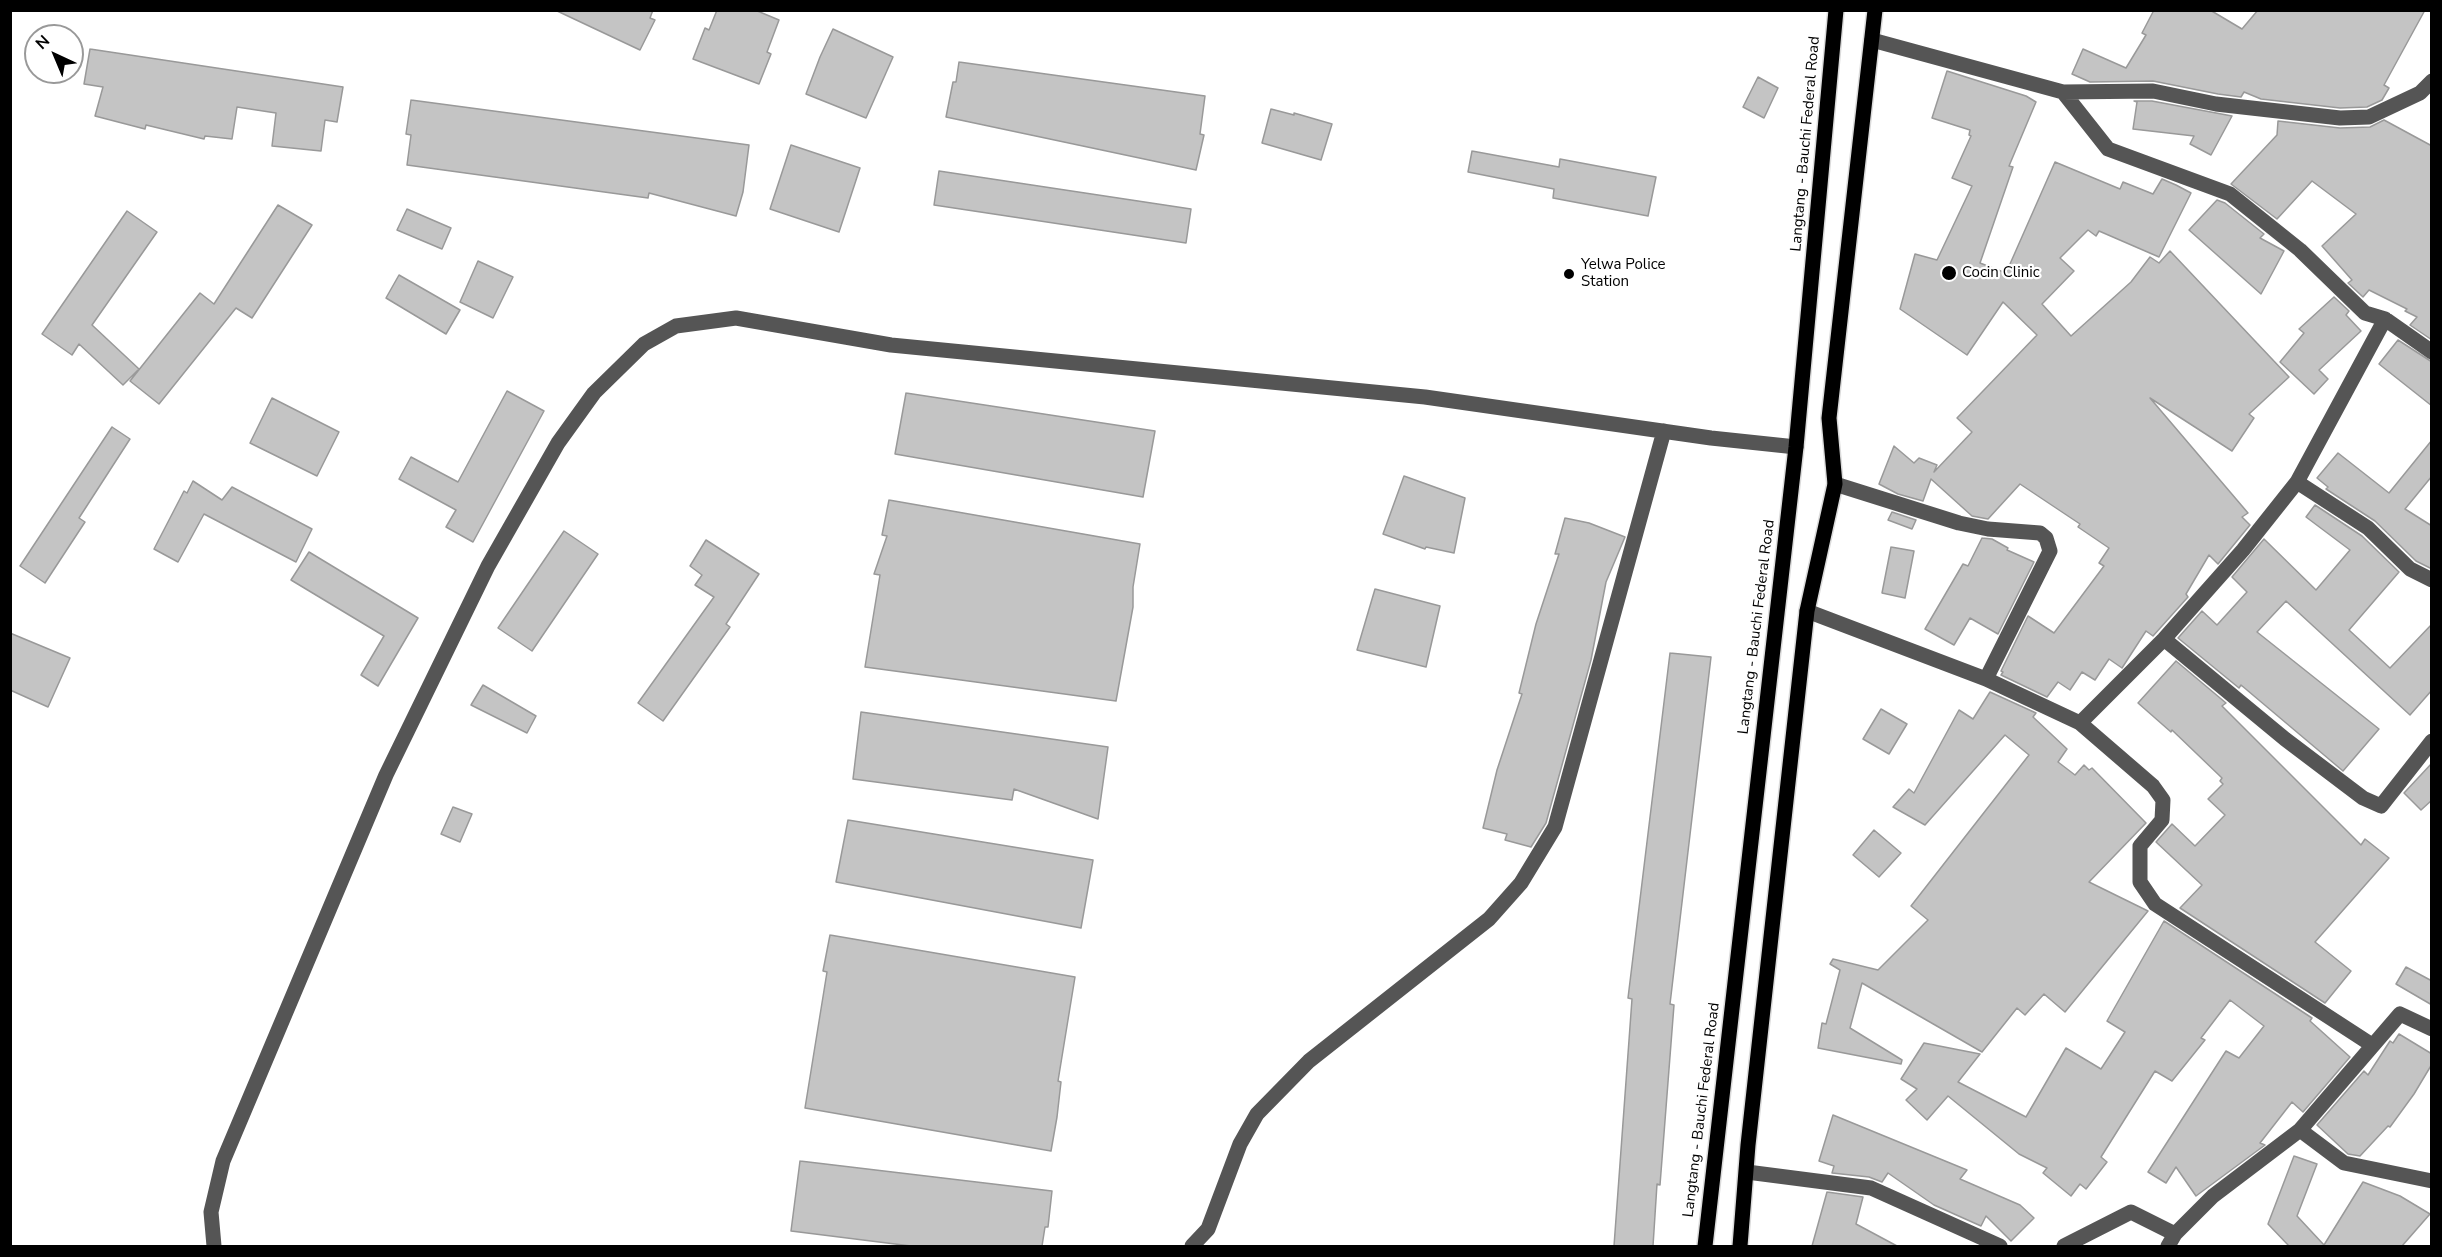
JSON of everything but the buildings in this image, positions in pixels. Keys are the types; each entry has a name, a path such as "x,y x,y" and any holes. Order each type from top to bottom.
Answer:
{"main road":[{"name":"Langtang - Bauchi Federal Road","path":"1705,1246 1796,447 1836,10"},
{"path":"1740,1246 1807,611 1835,484 1829,418 1875,10"}],"street":[{"path":"1872,40 2063,92 2153,91 2216,104 2340,118 2369,117 2420,93 2432,81"},
{"path":"2063,92 2108,149 2230,194 2300,250 2365,313 2385,319 2432,352"},
{"path":"214,1246 212,1212 223,1161 386,775 488,566 558,443 594,393 644,344 676,326 736,318 891,345 1425,397 1796,447"},
{"path":"2080,723 2164,639 2243,550 2297,482 2385,319"},
{"path":"1192,1246 1208,1229 1240,1144 1257,1114 1309,1061 1489,919 1521,883 1555,827 1664,431"},
{"path":"2297,482 2368,528 2410,569 2432,580"},
{"path":"1835,484 1959,523 1988,529 2040,533 2046,538 2050,551 1986,679"},
{"path":"1807,611 1986,679 2080,723 2153,786 2163,800 2162,820 2140,846 2140,882 2155,904 2372,1045"},
{"path":"2164,639 2285,739 2363,798 2381,806 2432,741"},
{"path":"2064,1246 2131,1212 2172,1240 2213,1196 2300,1130 2400,1014 2432,1029"},
{"path":"2300,1130 2344,1163 2432,1181"},
{"path":"1746,1172 1871,1188 2000,1246"}],"place":[{"name":"Cocin Clinic","path":"1949,273"},
{"name":"Yelwa Police Station","path":"1569,274"}]}
